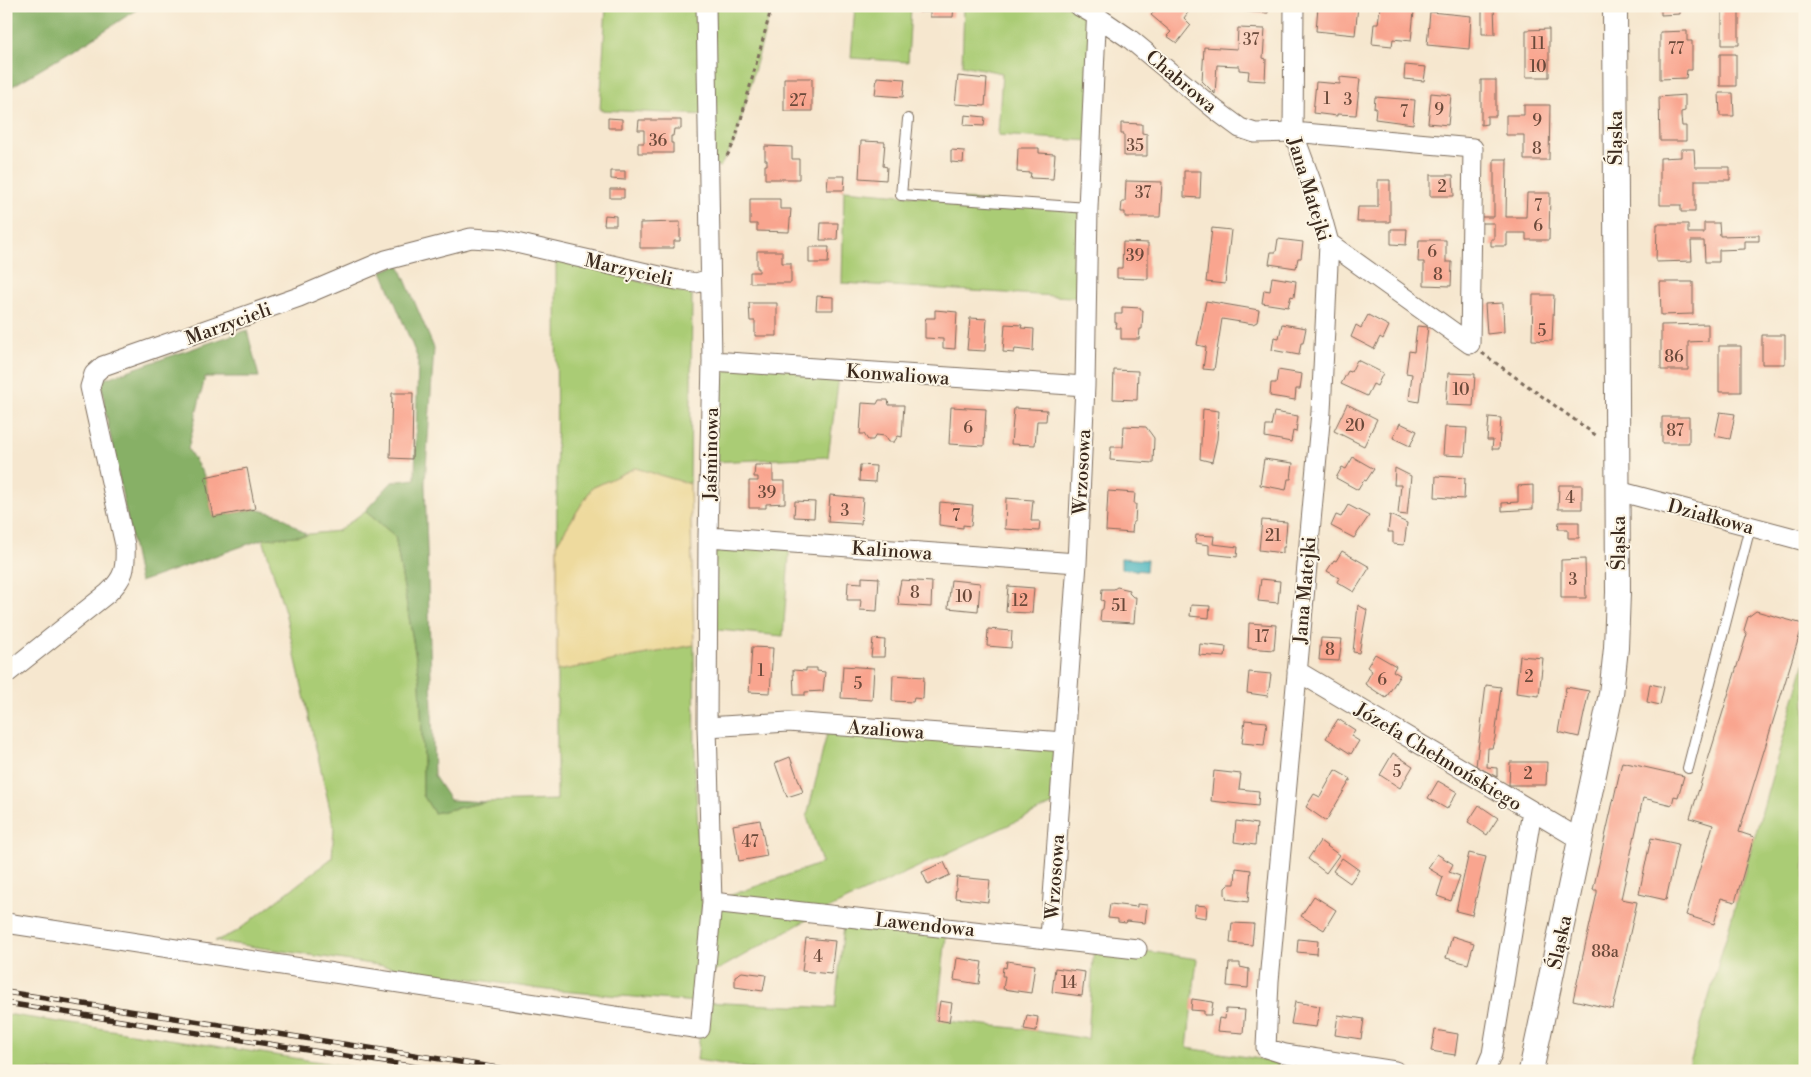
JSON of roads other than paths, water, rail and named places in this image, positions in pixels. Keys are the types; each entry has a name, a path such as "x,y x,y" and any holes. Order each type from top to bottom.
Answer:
{"street":[{"name":"Jaśminowa","path":"6,923 700,1029 712,902 707,727 708,537 712,361 706,6"},
{"name":"Chabrowa","path":"1079,6 1096,11 1240,128 1255,133 1292,132 1473,148 1470,344 1329,243"},
{"name":"Jana Matejki","path":"1294,6 1292,132 1315,192 1329,243 1321,412 1269,981 1266,1048 1285,1054 1395,1071"},
{"name":"Śląska","path":"1531,1071 1611,694 1616,648 1618,491 1615,6"},
{"name":"Wrzosowa","path":"1050,938 1077,564 1085,386 1088,208 1096,11"},
{"name":"Marzycieli","path":"6,674 108,593 119,582 124,568 125,545 90,387 94,374 102,366 299,297 386,260 471,238 503,240 677,280 696,283 710,279"},
{"name":"Konwaliowa","path":"712,361 1085,386"},
{"name":"Działkowa","path":"1618,491 1805,541"},
{"name":"Kalinowa","path":"708,537 1077,564"},
{"name":"Józefa Chełmońskiego","path":"1297,671 1581,840"},
{"name":"Azaliowa","path":"707,727 788,722 1064,742"},
{"path":"1485,1071 1492,1054 1532,810"},
{"name":"Lawendowa","path":"712,902 1137,949"}],"lane":[{"path":"908,119 901,196 1088,208"},
{"path":"1688,768 1750,527"}],"water":[{"path":"1121,558 1147,560 1146,571 1121,569"}],"railway":[{"path":"6,992 518,1071"},
{"path":"6,1003 442,1071"}]}
